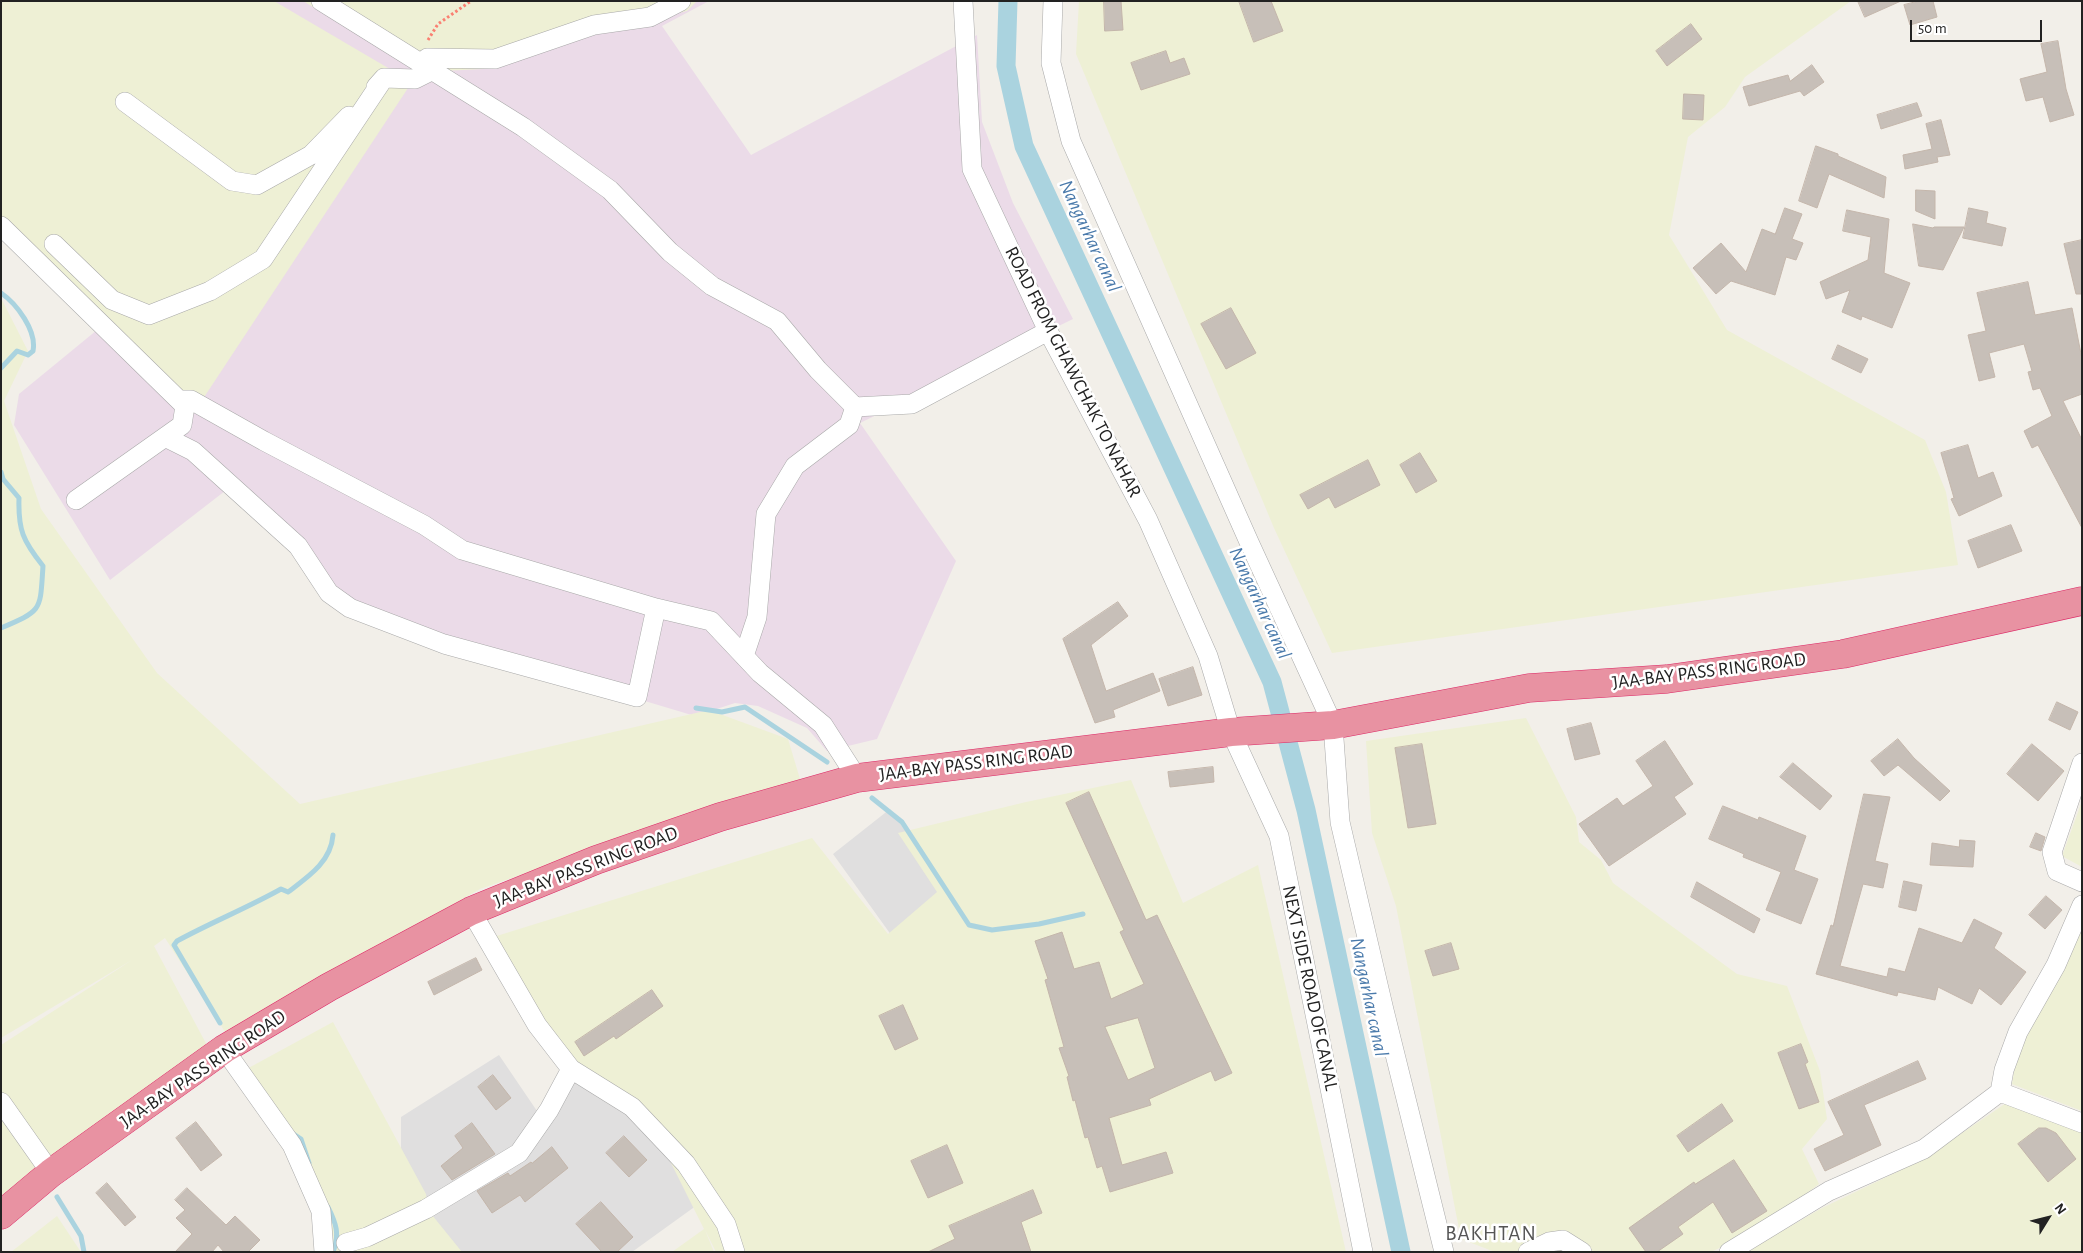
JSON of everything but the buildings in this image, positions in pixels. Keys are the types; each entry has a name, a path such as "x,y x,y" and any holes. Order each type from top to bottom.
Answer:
{"highway":[{"name":"JAA-BAY PASS RING ROAD","path":"1,1215 51,1173 224,1049 329,987 471,912 596,860 711,820 857,778 1242,732 1334,725 1529,688 1667,679 1843,654 2082,601"}],"street":[{"path":"321,1 429,65 523,127 610,190 670,252 712,286 777,321 818,370 855,407 912,404 1048,331"},
{"path":"125,102 232,180 257,185 310,155 384,78 415,79 429,65 494,59 594,25 650,17 681,1"},
{"name":"ROAD FROM GHAWCHAK TO NAHAR","path":"963,1 972,169 1048,331 1148,520 1242,732"},
{"path":"1053,1 1052,63 1070,140 1249,542 1334,725 1340,822 1444,1252"},
{"path":"54,244 112,300 149,315 210,291 263,259 384,78"},
{"path":"1,226 185,406 182,425 76,500"},
{"path":"181,400 191,400 264,441 424,525 462,550 656,608 711,621 760,673 823,725 857,778"},
{"path":"744,656 757,617 766,514 795,466 849,425 855,407"},
{"path":"165,436 193,451 298,546 329,593 350,608 444,644 637,697 656,608"},
{"name":"NEXT SIDE ROAD OF CANAL","path":"1242,732 1279,836 1363,1252"},
{"path":"2082,764 2052,852 2057,871 2082,882"},
{"path":"1729,1252 1829,1191 1924,1149 2000,1092 2004,1070 2018,1032 2056,965 2082,905"},
{"path":"471,912 537,1024 571,1069 632,1107 686,1164 726,1224 735,1252"},
{"path":"224,1049 292,1145 321,1211 324,1252"},
{"path":"346,1243 367,1237 426,1209 519,1153 549,1110 571,1069"},
{"path":"2000,1092 2082,1123"},
{"path":"1,1102 51,1173"},
{"path":"1528,1252 1549,1242 1563,1240 1582,1252"}],"path":[{"path":"429,65 427,42 438,24 471,1"}],"shaded area":[{"path":"1,1 709,1 662,26 751,155 977,35 982,122 1013,203 1073,319 860,423 956,561 877,739 827,751 807,728 758,706 735,703 695,716 350,613 297,555 225,491 110,580 14,425 19,394 97,330"},
{"path":"890,809 957,904 922,978 833,854"},
{"path":"618,1048 772,1151 632,1252 455,1252 410,1191 401,1160 401,1117 499,1055 537,1111"}],"green space":[{"path":"1,1 274,1 412,82 191,417 1,231"},
{"path":"303,1 697,1 687,11 601,32 483,69 421,72"},
{"path":"1079,1 1851,1 1745,77 1725,107 1688,137 1669,235 1727,330 1925,440 1946,492 1958,565 1332,653 1274,528 1076,54"},
{"path":"1,298 28,351 4,401 41,509 157,673 300,804 709,710 788,739 800,779 480,889 227,1035 165,938 154,946 209,1049 28,1174 1,1197 1,1045 132,960 1,1038"},
{"path":"1526,718 1576,817 1579,842 1601,860 1613,883 1737,974 1787,986 1820,1071 1827,1119 1802,1149 1819,1184 1760,1229 1711,1252 1495,1252 1461,1239 1396,906 1372,833 1366,741"},
{"path":"1131,780 1183,903 1258,865 1346,1252 716,1252 705,1230 714,1252 672,1252 704,1229 653,1127 607,1103 556,1060 487,939 812,838 888,934 937,892 898,833 1026,802"},
{"path":"2082,801 2082,867 2062,856"},
{"path":"2082,930 2082,1111 2012,1084 2020,1036"},
{"path":"333,1022 426,1194 428,1210 462,1252 330,1252 286,1143 243,1071"},
{"path":"2012,1099 2082,1131 2082,1252 1746,1252 1822,1208 1924,1159"},
{"path":"57,1216 81,1252 11,1252"}],"waterway":[{"name":"Nangarhar canal","path":"1008,1 1006,66 1024,146 1272,682 1306,810 1401,1252"},
{"path":"1,293 19,311 29,327 33,343 33,351 28,355 17,351 1,368"},
{"path":"1,472 3,479 19,498 23,535 43,566 41,592 37,607 25,617 1,628"},
{"path":"696,708 722,712 745,707 827,762"},
{"path":"872,798 902,822 969,925 992,930 1039,924 1083,914"},
{"path":"220,1023 174,945 177,941 190,934 281,889 288,892 323,861 328,853 333,835"},
{"path":"292,1133 301,1139 309,1163"},
{"path":"57,1197 81,1236 84,1252"},
{"path":"328,1207 337,1234 333,1252"}],"district":[{"name":"BAKHTAN","path":"1491,1234"}]}
